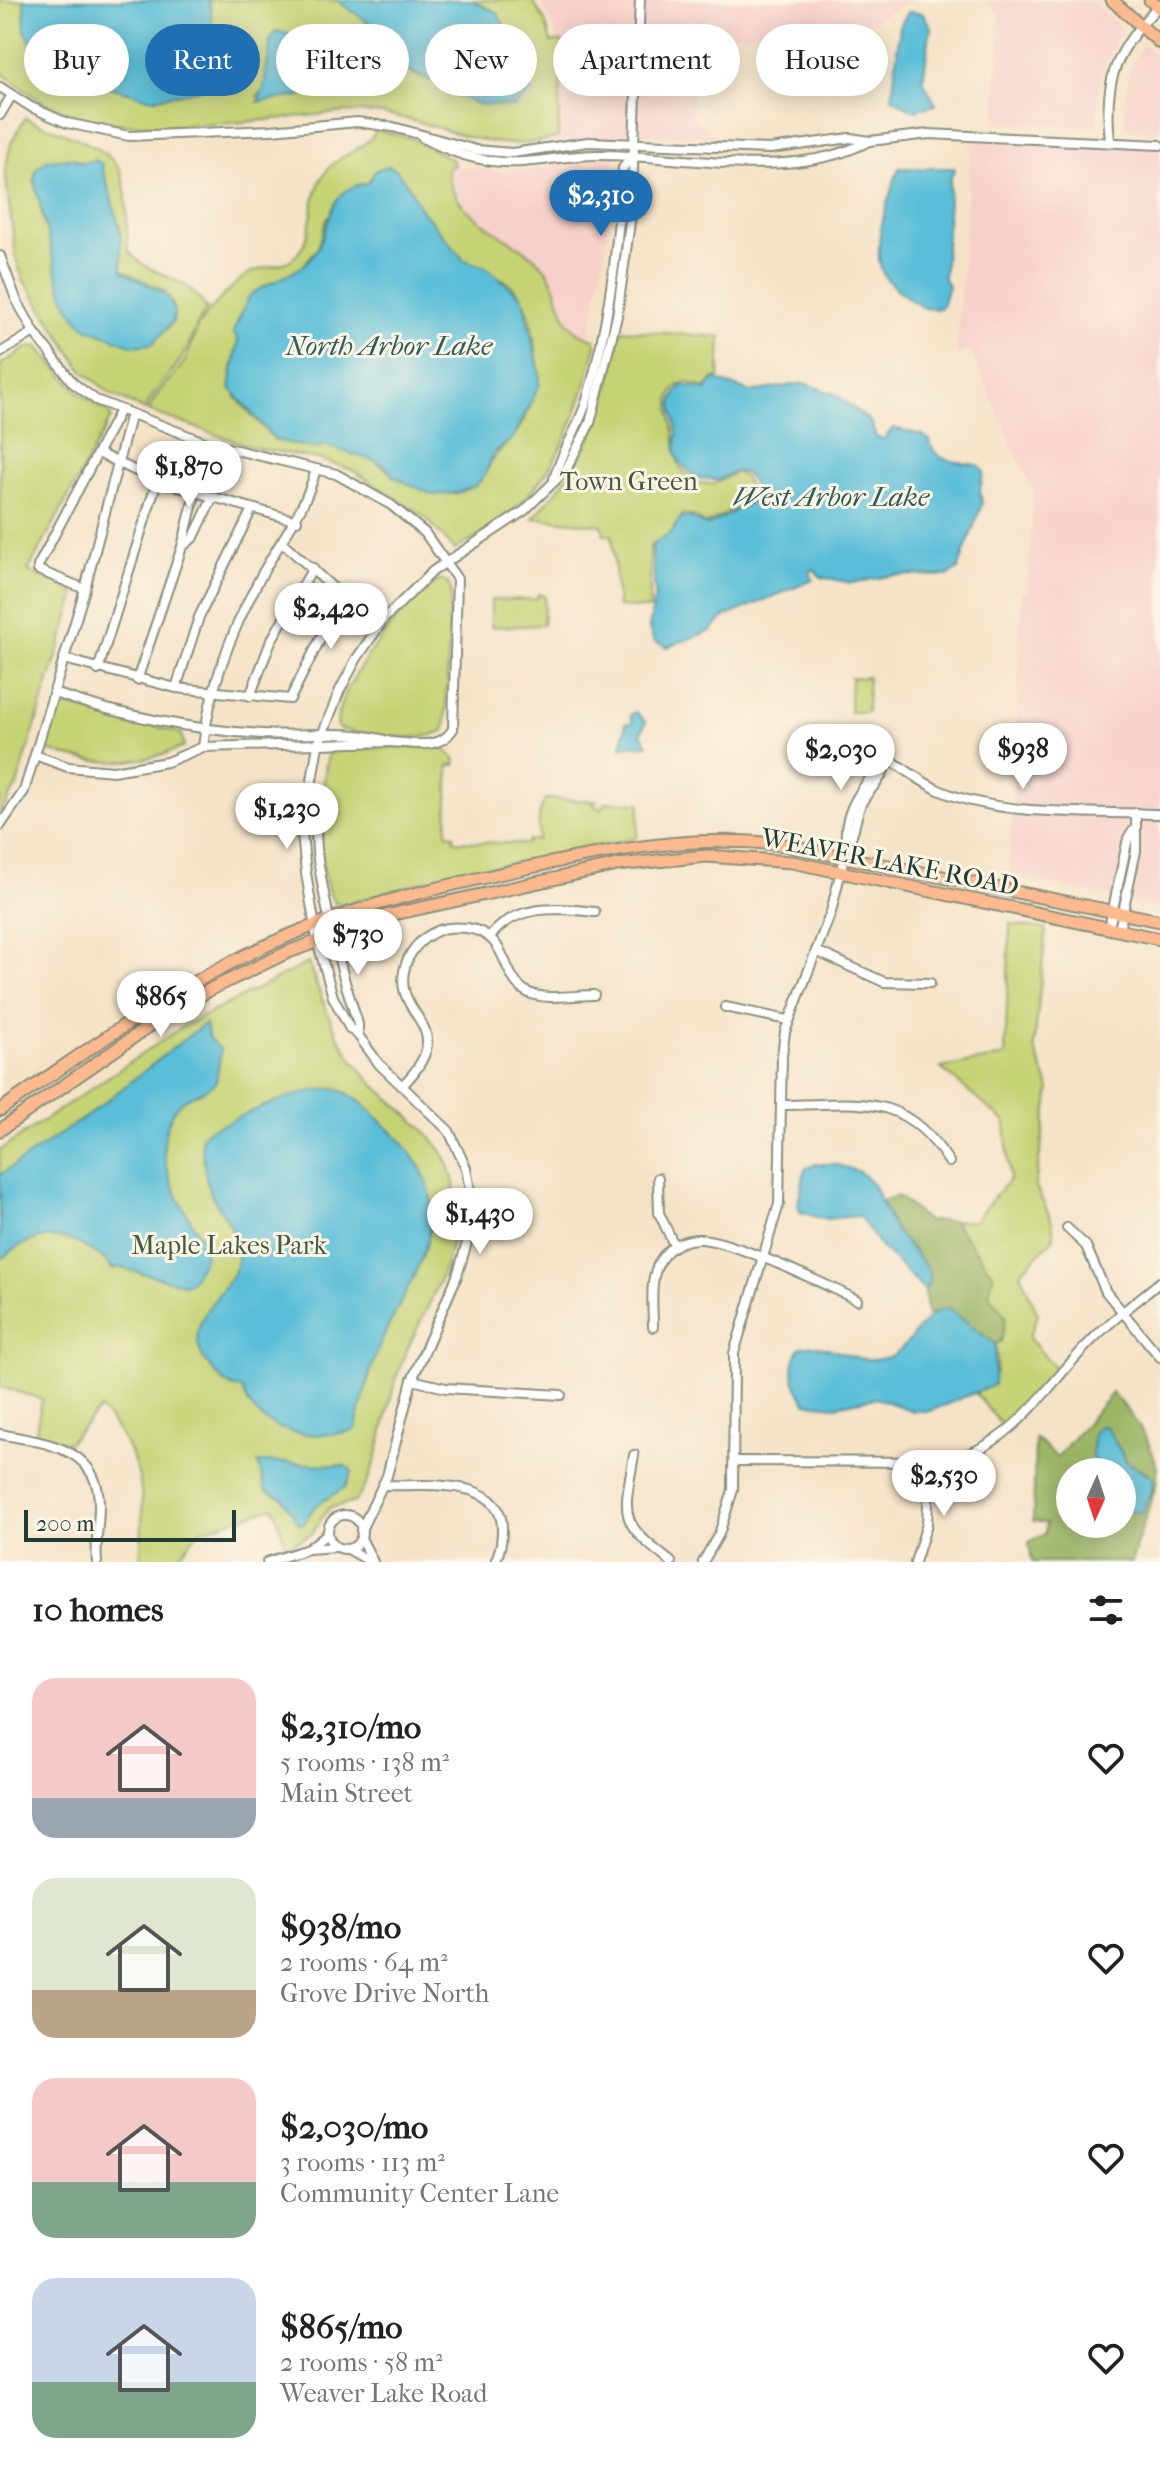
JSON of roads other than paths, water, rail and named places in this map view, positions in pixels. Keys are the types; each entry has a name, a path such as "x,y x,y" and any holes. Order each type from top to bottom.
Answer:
{"main road":[{"path":"1112,0 1160,43"},
{"name":"WEAVER LAKE ROAD","path":"0,1110 185,986 315,925 415,893 655,844 747,841 845,850 1160,921"},
{"name":"WEAVER LAKE ROAD","path":"0,1130 158,1020 250,969 317,940 429,905 660,859 743,856 841,871 1160,939"}],"street":[{"path":"348,1549 361,1534 383,1485 412,1380 460,1267 469,1228 471,1196 462,1155 449,1131 379,1064 341,1016 317,940 301,824 302,798 311,786 318,745 348,674 372,634 409,591 511,521 554,481 577,428 596,367 611,280 623,168 631,157 640,0"},
{"path":"1110,140 1115,67 1123,46 1157,5"},
{"path":"0,87 67,123 129,136 271,130 347,122 374,124 476,150 502,153 529,153 588,142 742,150 782,148 850,138 870,141 963,134 1160,145"},
{"path":"0,115 12,95"},
{"path":"413,133 461,156 493,162 541,162 575,155 770,162 853,150 870,141"},
{"path":"0,256 16,299 34,332 73,383 96,400 130,417 247,456 316,469 360,485 425,533 455,574 457,588 454,696 449,734 435,744 205,729 144,719 54,693"},
{"path":"0,353 34,332"},
{"path":"85,589 38,570 38,566 119,412"},
{"path":"0,826 24,791 85,589 130,417"},
{"path":"98,453 157,481 195,494 297,521"},
{"path":"203,747 213,693 237,627 261,577 297,521 308,498 316,469"},
{"path":"98,670 157,481"},
{"path":"137,680 182,547 195,494"},
{"path":"182,547 194,537 212,499"},
{"path":"176,688 199,617 252,509"},
{"path":"64,659 176,688 290,699 341,601 339,590 283,543"},
{"path":"250,696 271,641 313,568"},
{"path":"35,755 68,767 113,771 167,762 203,747 391,742"},
{"path":"703,1562 727,1513 736,1461 734,1353 779,1204 782,1055 788,1020 831,912 845,850 853,837 862,803 885,770 887,761 940,790 966,799 1018,807 1160,814"},
{"path":"311,786 315,798 316,846 329,920 341,979 358,1024 358,1035"},
{"path":"1114,929 1136,851 1136,813"},
{"path":"490,937 503,921 522,913 547,909 595,912"},
{"path":"402,1086 422,1065 428,1053 425,1027 412,1009 404,986 408,960 423,939 445,928 474,929 490,937 502,950 519,986 527,991 594,995"},
{"path":"816,951 884,982 930,983"},
{"path":"725,1007 788,1020"},
{"path":"781,1105 856,1104 893,1110 927,1130 949,1162"},
{"path":"658,1178 659,1213 674,1245"},
{"path":"1067,1228 1086,1246 1099,1281 1160,1357"},
{"path":"653,1327 655,1274 664,1255 674,1245 703,1239 763,1260 857,1300"},
{"path":"736,1461 930,1462 964,1458 1001,1438 1094,1338 1160,1282"},
{"path":"412,1380 446,1388 561,1395"},
{"path":"0,1434 70,1450 92,1470 98,1488 97,1562"},
{"path":"634,1455 626,1504 627,1518 639,1537 671,1562"},
{"path":"915,1562 927,1524 930,1462"},
{"path":"383,1485 470,1490 489,1497 496,1504 502,1524 501,1547 495,1562"},
{"path":"308,1549 328,1533 334,1519 349,1516 373,1504"},
{"path":"349,1516 356,1519 372,1562"},
{"path":"328,1533 336,1547"},
{"path":"267,1562 308,1549 336,1547 348,1549 372,1562"}],"water":[{"path":"24,0 209,0 212,24 145,24 145,96 166,96 152,99 129,92 129,24 25,24"},
{"path":"336,0 471,0 498,13 503,24 425,24 425,77 409,70 409,24 369,23"},
{"path":"908,12 922,13 931,27 923,80 936,105 913,110 892,98 900,26"},
{"path":"276,31 276,96 300,96 258,102 264,88 271,37"},
{"path":"459,96 527,96 514,107 476,104"},
{"path":"73,158 83,163 95,160 101,163 120,229 122,270 158,289 171,302 173,322 152,344 133,346 86,328 67,304 34,180 37,168 47,160"},
{"name":"North Arbor Lake","path":"388,166 396,169 411,189 419,207 464,260 486,267 523,298 540,374 539,386 513,438 493,454 486,473 476,486 457,493 433,495 394,477 384,464 324,445 316,449 275,440 230,388 238,341 233,332 250,295 303,265 317,249 338,199 354,186 368,183 376,170"},
{"path":"899,168 955,168 950,180 944,279 948,285 942,307 928,308 916,303 890,283 882,271 879,260 880,234"},
{"name":"West Arbor Lake","path":"714,379 751,392 804,383 835,394 871,422 876,437 884,439 893,428 922,435 930,440 932,448 942,457 980,466 984,472 980,489 982,504 958,569 947,576 894,575 852,583 821,577 814,569 810,571 813,580 724,617 711,631 667,647 654,641 649,629 655,595 652,545 672,532 681,517 690,517 707,526 754,501 753,485 746,474 735,472 720,480 696,478 677,456 672,407 674,397 683,385 706,390"},
{"path":"636,712 646,722 641,733 648,745 622,746 626,723 633,723 630,715"},
{"path":"205,1023 209,1039 221,1050 216,1081 179,1104 164,1139 164,1154 172,1184 205,1246 203,1261 190,1282 183,1284 118,1267 112,1269 105,1260 88,1249 53,1237 21,1245 0,1260 0,1175 91,1113"},
{"path":"332,1088 361,1102 411,1153 426,1180 432,1206 430,1231 422,1257 381,1342 355,1430 323,1435 289,1431 260,1417 243,1390 220,1378 199,1349 198,1333 202,1319 230,1279 238,1250 234,1234 209,1189 201,1140 206,1131 268,1105 299,1094"},
{"path":"816,1164 835,1164 860,1172 873,1184 893,1228 929,1270 929,1284 924,1289 880,1246 859,1216 823,1219 800,1212 798,1204 805,1169"},
{"path":"948,1308 995,1344 994,1385 930,1411 914,1411 876,1398 835,1406 806,1403 793,1370 799,1348 819,1346 862,1359 885,1358 902,1348 929,1317"},
{"path":"1099,1426 1106,1427 1125,1458 1092,1458 1093,1434"},
{"path":"258,1463 347,1466 352,1472 345,1487 314,1507 304,1523 299,1524 283,1498 266,1491"},
{"path":"1136,1467 1152,1477 1153,1487 1142,1513 1136,1512"}],"park label":[{"name":"Town Green","path":"629,481"},
{"name":"Maple Lakes Park","path":"229,1245"}]}
